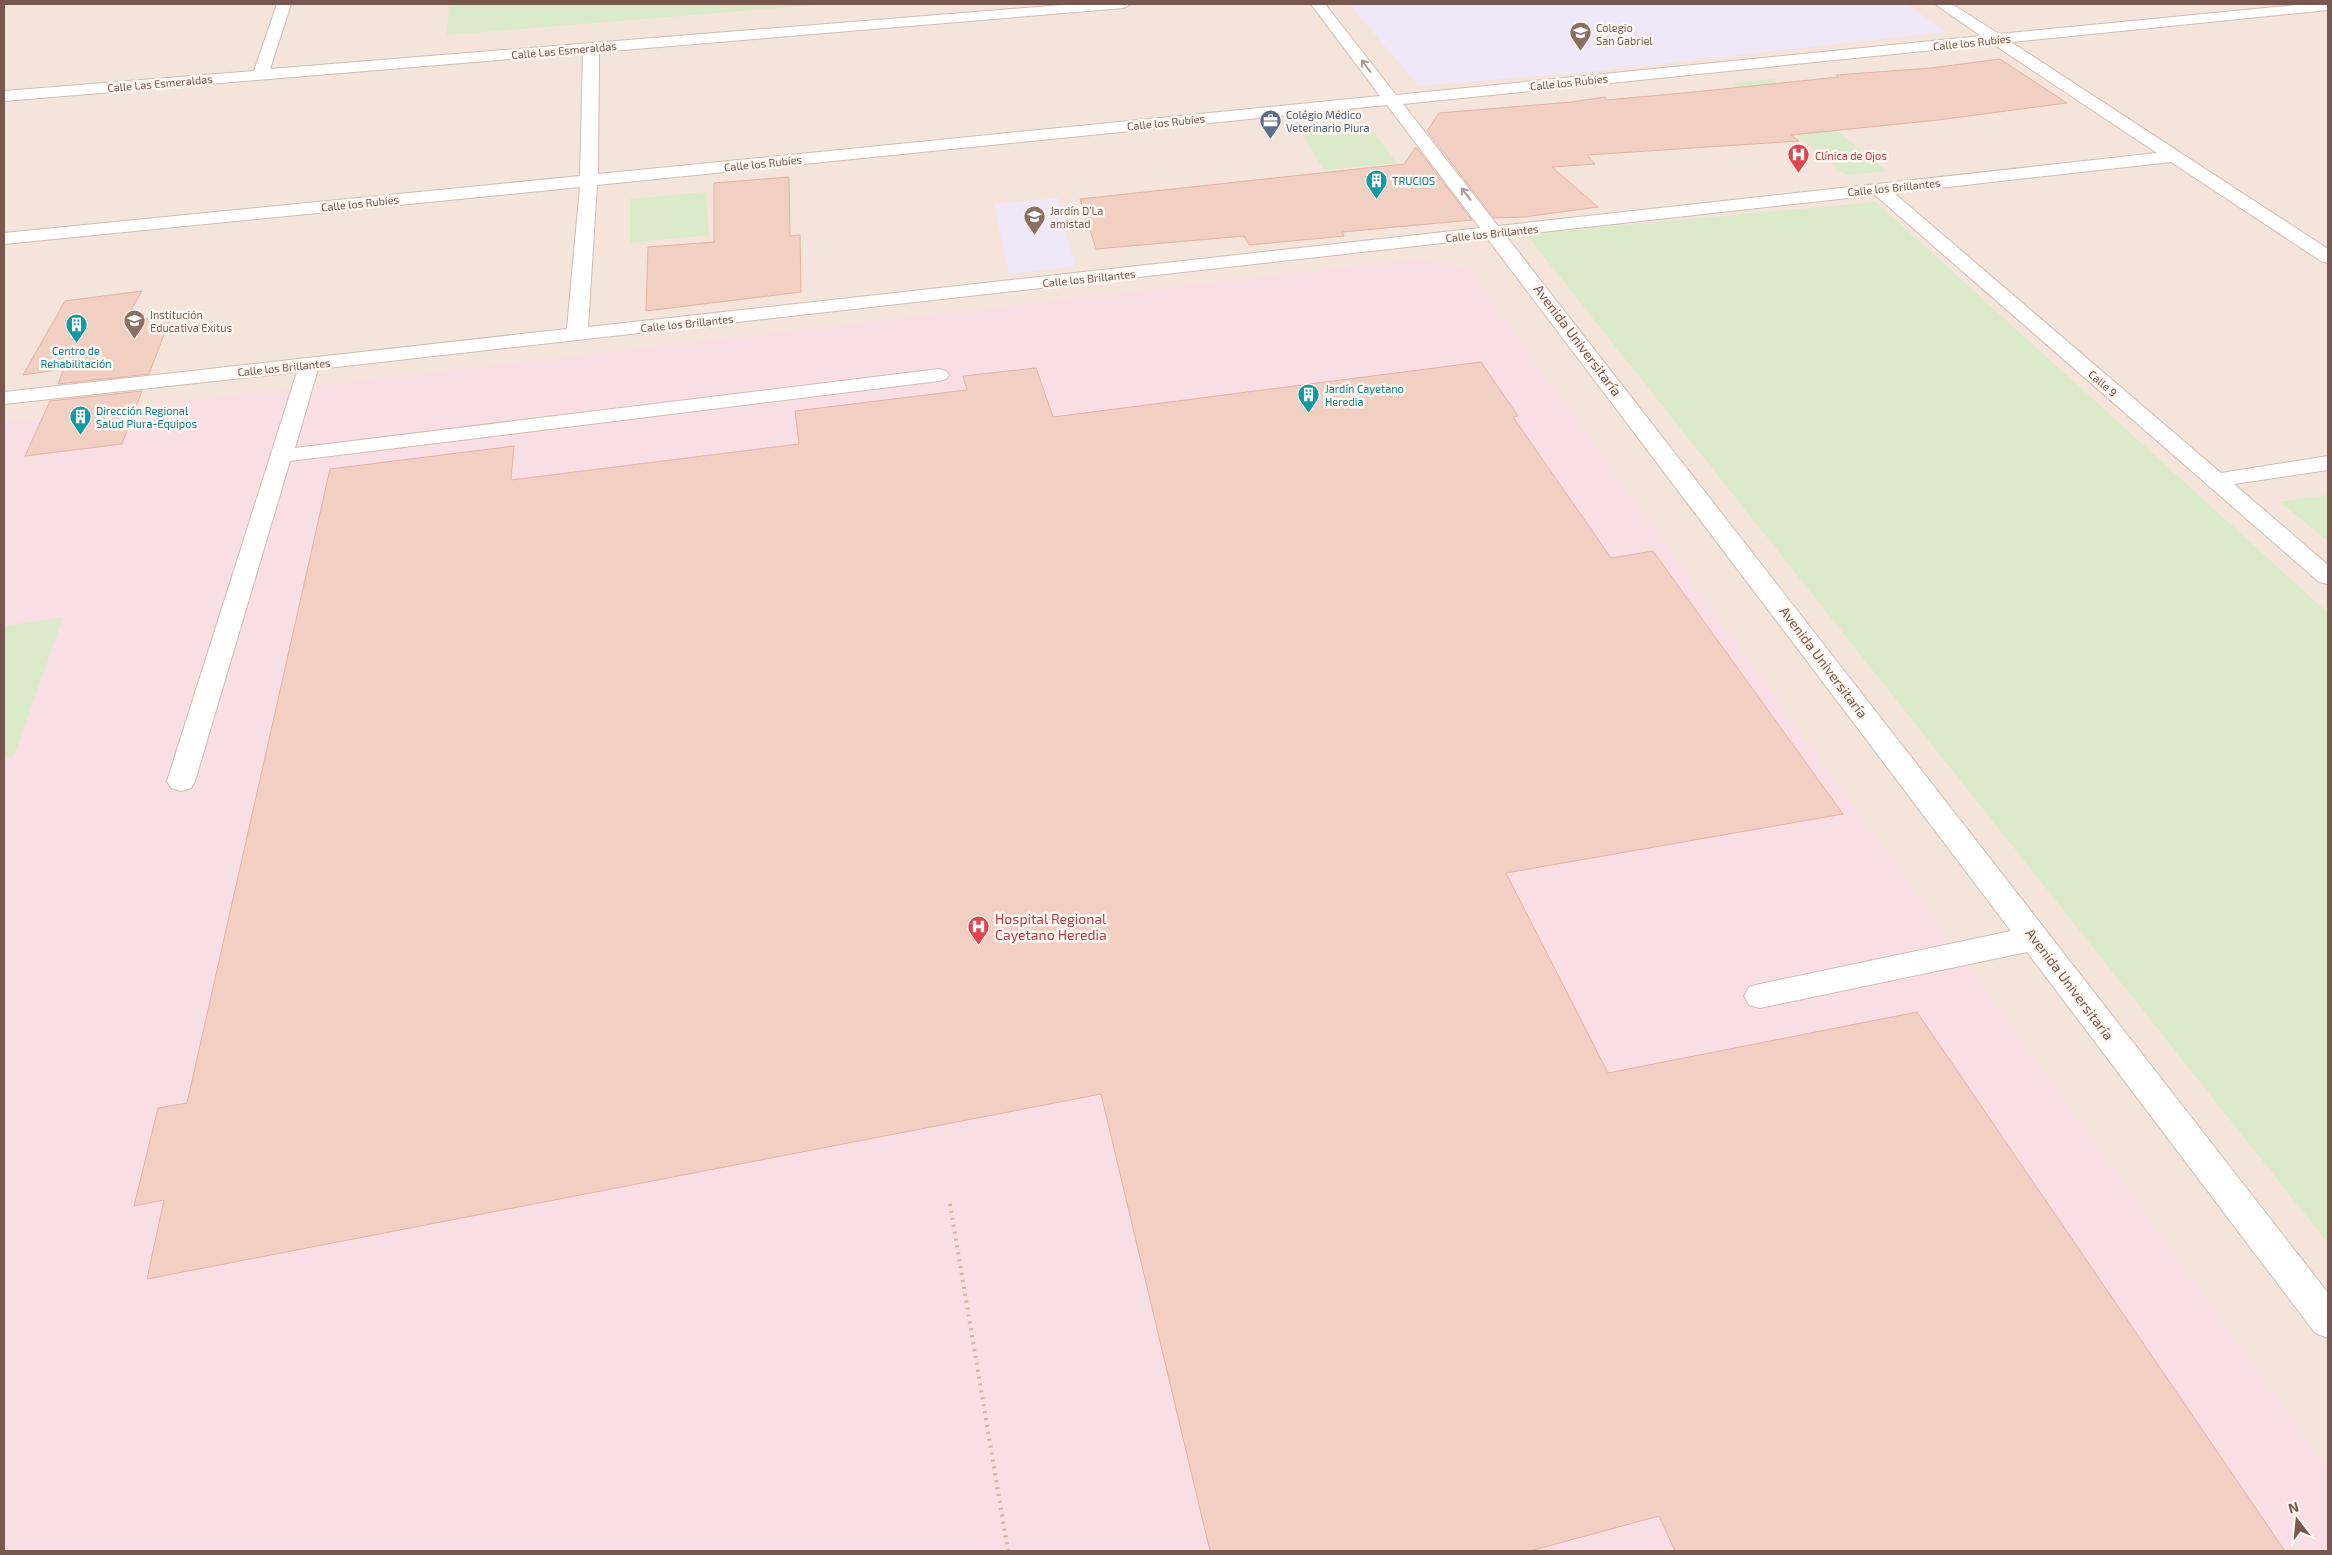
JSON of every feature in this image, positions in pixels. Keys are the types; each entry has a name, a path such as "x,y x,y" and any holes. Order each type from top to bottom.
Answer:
{"street":[{"path":"260,75 284,4"},
{"name":"Calle Las Esmeraldas","path":"4,96 591,48 1019,8 1124,4"},
{"name":"Avenida Universitaría","path":"1318,4 1496,233 2328,1321"},
{"path":"1942,4 2328,257"},
{"name":"Calle los Rubíes","path":"4,239 2328,6"},
{"path":"2306,8 2328,20"},
{"path":"577,335 589,180 591,48"},
{"name":"Calle los Brillantes","path":"4,398 2174,156"},
{"name":"Calle 9","path":"1878,188 2328,577"},
{"path":"181,781 309,365"},
{"path":"282,456 939,375"},
{"path":"2216,480 2328,463"},
{"path":"1760,996 2035,938"}],"path":[{"path":"950,1204 1008,1551"}],"shaded area":[{"name":"Hospital Regional Cayetano Heredia","path":"4,4 2328,4 2328,1551 4,1551"},
{"name":"Colegio San Gabriel","path":"1349,4 1907,4 1946,32 1598,71 1419,86"},
{"name":"Jardín D'La amistad","path":"1058,198 1075,266 1009,274 994,204"},
{"name":"Hospital Regional Cayetano Heredia","path":"1420,259 1469,269 2328,1468 2328,1551 4,1551 4,422"}],"green space":[{"path":"449,4 828,4 447,35"},
{"path":"1772,79 1887,171 1846,175 1732,83"},
{"path":"1366,123 1397,163 1324,170 1299,129"},
{"path":"706,192 709,235 630,243 630,199"},
{"path":"1876,202 2328,613 2328,1243 1526,234"},
{"path":"2328,495 2328,541 2280,502"},
{"path":"63,617 14,756 4,758 4,626"}],"building":[{"path":"2000,59 2067,103 1938,120 1791,135 1799,141 1587,155 1595,164 1552,167 1598,207 1524,217 1494,218 1427,131 1439,113 1572,102 1605,97 1607,100 1694,92 1839,77 1836,75 1931,68"},
{"path":"1416,147 1472,220 1342,232 1344,236 1249,245 1244,236 1096,249 1080,199 1404,164"},
{"path":"789,177 790,236 800,235 801,292 646,311 648,247 714,242 714,183"},
{"path":"142,291 124,322 171,316 149,374 58,384 64,369 23,375 65,301"},
{"name":"Hospital Regional Cayetano Heredia","path":"1481,362 1518,416 1513,417 1611,558 1653,551 1843,814 1506,873 1608,1073 1917,1012 2285,1551 1675,1551 1659,1516 1530,1551 1210,1551 1101,1094 147,1279 164,1200 134,1206 158,1108 187,1103 330,469 514,446 511,480 799,444 795,411 967,390 963,376 1036,368 1053,417"},
{"path":"142,391 122,444 25,456 50,401"}],"place":[{"name":"Colegio San Gabriel","path":"1580,52"},
{"name":"Colégio Médico Veterinario Piura","path":"1270,139"},
{"name":"Clínica de Ojos","path":"1799,174"},
{"name":"TRUCIOS","path":"1376,199"},
{"name":"Jardín D'La amistad","path":"1034,235"},
{"name":"Institución Educativa Exitus","path":"134,339"},
{"name":"Centro de Rehabilitación","path":"76,343"},
{"name":"Jardín Cayetano Heredia","path":"1309,413"},
{"name":"Dirección Regional Salud Piura-Equipos","path":"80,435"},
{"name":"Hospital Regional Cayetano Heredia","path":"979,945"}]}
